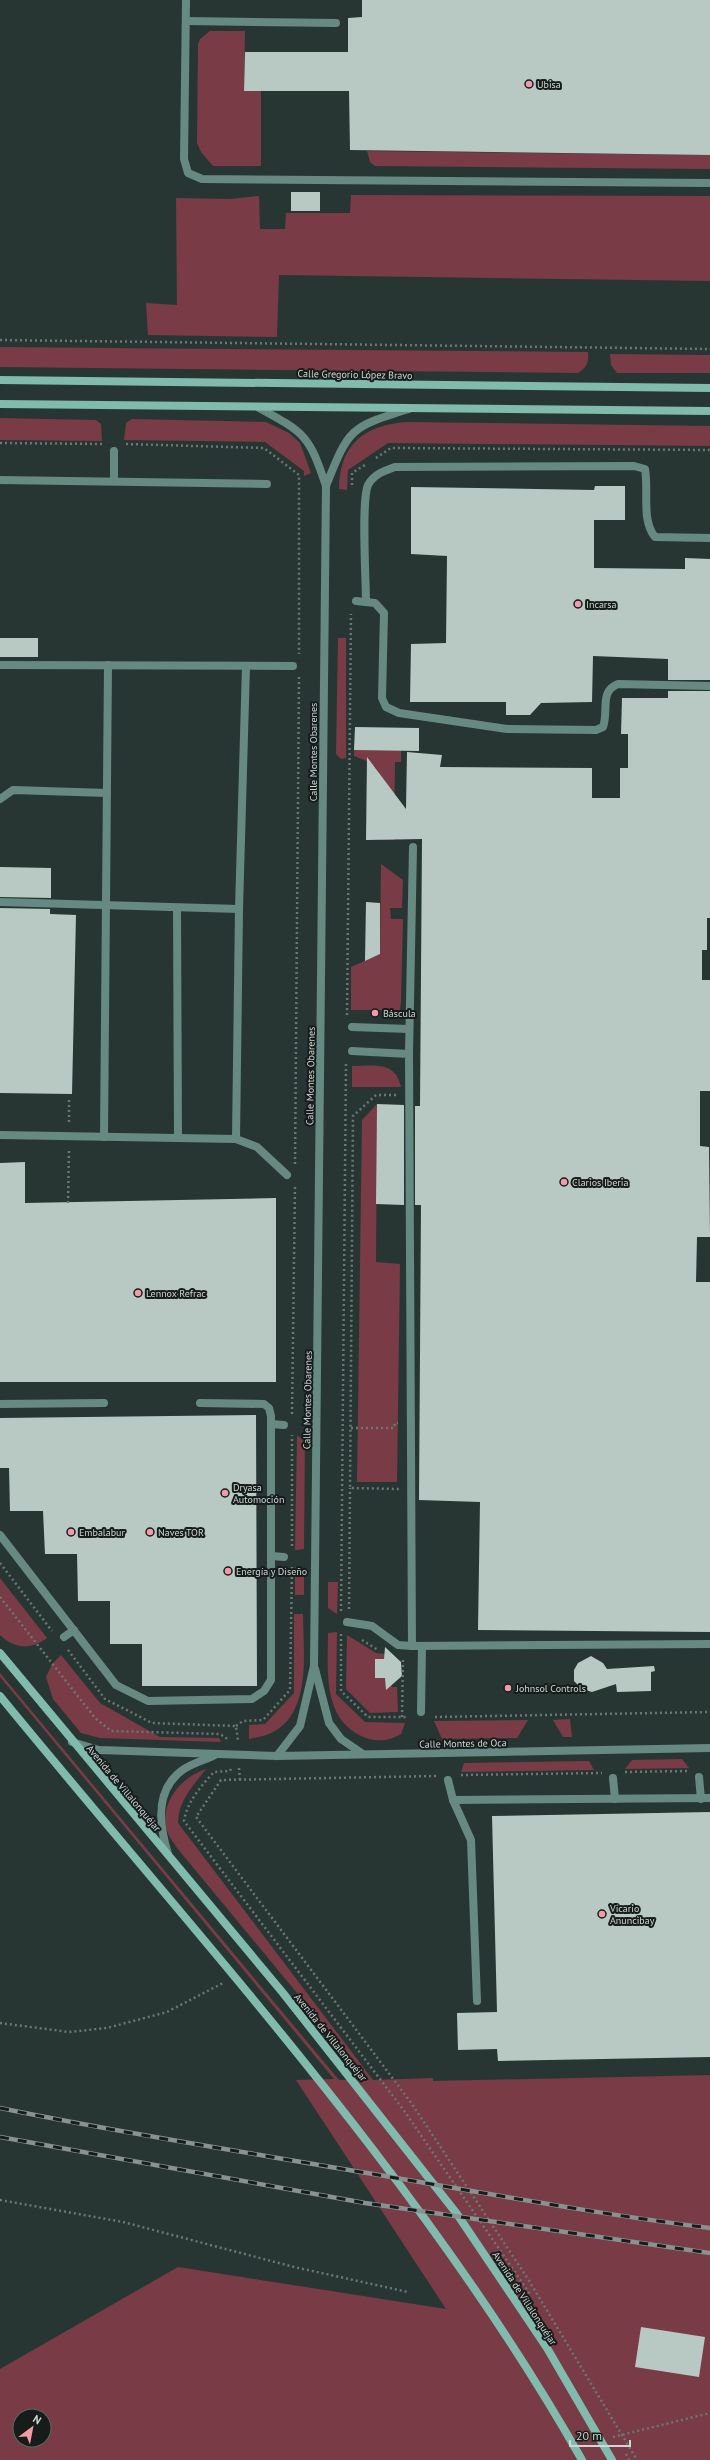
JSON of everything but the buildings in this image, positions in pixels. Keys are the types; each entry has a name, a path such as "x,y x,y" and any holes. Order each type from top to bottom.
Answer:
{"street":[{"path":"186,0 184,159 188,173 202,179 710,183"},
{"path":"186,21 336,23"},
{"name":"Calle Gregorio López Bravo","path":"0,380 710,388"},
{"path":"0,404 409,410 710,411"},
{"name":"Calle Montes Obarenes","path":"259,408 295,428 306,438 313,450 326,486 314,1666 300,1726 277,1756"},
{"name":"Calle Montes Obarenes","path":"326,486 337,460 353,431 369,421 409,410"},
{"path":"114,450 114,481"},
{"path":"366,602 366,503 368,486 375,476 395,467 634,466 645,469 647,480 648,528 655,537 710,538"},
{"path":"0,480 267,484"},
{"path":"356,602 375,603 384,613 382,698 386,707 399,713 507,729 596,730 603,727 605,722 606,692 611,687 618,684 710,686"},
{"path":"0,665 293,666"},
{"path":"104,1137 108,665"},
{"path":"236,1139 239,909 246,666"},
{"path":"0,799 13,790 107,793"},
{"path":"412,1646 409,1029 413,847"},
{"path":"0,902 239,909"},
{"path":"177,908 178,1138"},
{"path":"349,1023 409,1029"},
{"path":"352,1051 409,1054"},
{"path":"0,1135 236,1139 257,1147 287,1175"},
{"path":"0,1404 104,1403"},
{"path":"0,1535 116,1685 148,1701 252,1699 264,1691 271,1680 272,1556 271,1424 269,1408 264,1404 200,1403"},
{"path":"271,1424 284,1425"},
{"path":"272,1556 284,1557"},
{"path":"348,1622 372,1626 398,1645 412,1646 710,1644"},
{"path":"64,1637 74,1630"},
{"path":"422,1646 422,1715"},
{"name":"Avenida de Villalonquéjar","path":"0,1653 72,1742 283,1993 457,2214 547,2348 612,2460"},
{"name":"Calle Montes Obarenes","path":"314,1666 329,1723 341,1739 363,1754"},
{"path":"0,1696 234,1977 442,2240 528,2368 582,2460"},
{"name":"Calle Montes de Oca","path":"72,1742 99,1750 277,1756 710,1748"},
{"name":"Calle Montes de Oca","path":"168,1857 160,1828 162,1802 165,1792 170,1782 185,1769 217,1754"},
{"path":"699,1777 701,1799"},
{"path":"445,1778 471,1840 477,2001"},
{"path":"613,1778 615,1799"},
{"path":"453,1800 710,1798"}],"path":[{"path":"0,340 710,349"},
{"path":"0,443 106,444"},
{"path":"121,444 264,448 299,475 299,658"},
{"path":"352,488 352,473 391,448 710,450"},
{"path":"349,1023 351,609"},
{"path":"295,1168 299,674"},
{"path":"341,1614 346,1059"},
{"path":"381,1652 350,1632 348,1622 353,1116 376,1095 409,1096"},
{"path":"292,1418 295,1183"},
{"path":"351,1428 394,1428 394,1424"},
{"path":"292,1433 292,1549"},
{"path":"350,1488 411,1489"},
{"path":"236,1726 243,1721 263,1720 290,1690 292,1565"},
{"path":"0,1597 95,1718 111,1731 220,1734 230,1742 230,1771 214,1772 204,1783 186,1809 184,1821 405,2112 533,2298"},
{"path":"341,1630 340,1691 368,1717 402,1717 422,1715 710,1712"},
{"path":"402,1717 403,1654"},
{"path":"621,1772 690,1771"},
{"path":"456,1775 605,1772"},
{"path":"445,1778 221,1780 196,1817 412,2104 528,2279 637,2460"},
{"path":"0,2023 69,2032 107,2028 167,2012 234,1977"},
{"path":"0,2200 123,2222 294,2268 408,2292"},
{"path":"556,2334 594,2398"},
{"path":"602,2443 616,2435 710,2413"},
{"path":"612,2429 619,2441"},
{"path":"622,2448 629,2460"}],"shaded area":[{"path":"210,31 245,31 244,90 261,91 261,166 213,166 201,152 197,143 198,44 200,39"},
{"path":"367,151 710,155 710,169 375,166 370,162"},
{"path":"351,195 710,196 710,281 279,275 277,337 148,335 146,303 177,305 176,198 230,199 259,196 260,229 285,229 286,213 350,213"},
{"path":"0,347 588,352 588,361 584,369 578,373 0,367"},
{"path":"610,354 710,355 710,373 617,373 611,365"},
{"path":"0,418 96,420 101,424 102,441 0,440"},
{"path":"132,419 266,422 289,433 300,443 311,473 304,476 304,471 265,442 124,440 126,423"},
{"path":"408,422 710,426 710,446 388,443 348,470 347,490 339,489 340,474 344,460 349,449 357,440 367,432 379,427"},
{"path":"338,638 346,638 346,758 341,759 336,754"},
{"path":"354,750 401,750 401,762 395,762 394,840 381,840 382,791 378,772 372,764 354,756"},
{"path":"381,864 403,880 402,908 390,908 391,919 403,919 400,1010 351,1010 351,967 380,954"},
{"path":"352,1066 382,1066 389,1068 398,1078 401,1087 352,1087"},
{"path":"377,1104 376,1262 400,1264 397,1482 357,1482 362,1120"},
{"path":"297,1436 305,1440 304,1549 295,1550"},
{"path":"295,1567 304,1569 304,1595 295,1595"},
{"path":"0,1578 47,1638 35,1645 23,1646 11,1643 0,1635"},
{"path":"328,1582 338,1582 337,1614 328,1608"},
{"path":"294,1614 303,1614 304,1644 303,1678 300,1694 295,1708 287,1721 275,1731 249,1739 249,1725 265,1724 294,1693"},
{"path":"337,1632 336,1694 365,1722 405,1723 401,1734 388,1739 370,1739 352,1730 342,1720 335,1708 330,1694 328,1679 328,1633"},
{"path":"347,1635 376,1653 385,1654 384,1659 375,1659 375,1678 385,1678 392,1687 397,1687 398,1712 370,1713 346,1689"},
{"path":"61,1655 100,1703 160,1737 219,1738 221,1742 100,1738 81,1733 53,1699 46,1677 52,1664"},
{"path":"0,1673 339,2080 369,2080 170,1838 165,1821 169,1801 174,1792 188,1778 197,1773 206,1769 183,1801 178,1823 373,2080 433,2078 433,2081 710,2075 710,2460 0,2460 0,2369 178,2267 446,2309 296,2080 334,2079 0,1677"},
{"path":"570,1719 572,1737 563,1737 553,1720"},
{"path":"528,1720 517,1738 442,1739 434,1721"},
{"path":"682,1759 689,1768 625,1769 632,1760"},
{"path":"589,1761 594,1770 461,1772 464,1763"}],"railway":[{"path":"0,2108 131,2133 529,2201 710,2228"},
{"path":"0,2137 365,2203 710,2253"}],"place":[{"name":"Ubisa","path":"529,84"},
{"name":"Incarsa","path":"578,604"},
{"name":"Báscula","path":"375,1013"},
{"name":"Clarios Iberia","path":"564,1182"},
{"name":"Lennox Refrac","path":"138,1293"},
{"name":"Dryasa Automoción","path":"225,1493"},
{"name":"Embalabur","path":"71,1532"},
{"name":"Naves TOR","path":"150,1532"},
{"name":"Energía y Diseño","path":"228,1571"},
{"name":"Johnsol Controls","path":"508,1688"},
{"name":"Vicario Anuncibay","path":"602,1914"}]}
